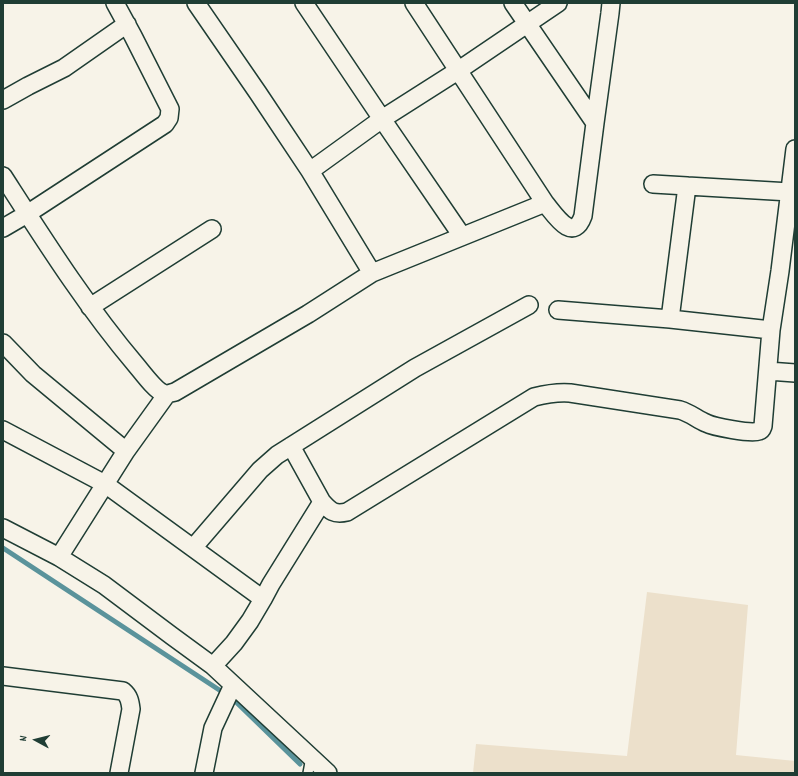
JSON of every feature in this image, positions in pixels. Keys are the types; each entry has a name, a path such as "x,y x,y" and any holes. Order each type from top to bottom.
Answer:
{"street":[{"path":"3,228 28,214 165,124 169,118 170,109 115,3"},
{"path":"196,3 310,171 372,273"},
{"path":"304,3 462,236"},
{"path":"414,3 545,203 563,225 571,227 576,227 581,222 583,216 594,123 611,3"},
{"path":"513,3 594,123"},
{"path":"310,171 382,119 459,70 558,3"},
{"path":"3,100 64,68 127,24"},
{"path":"291,446 322,502 334,512 340,513 347,512 534,397 545,394 570,392 680,410 717,427 759,431 763,426 771,330 795,149"},
{"path":"3,176 90,307 148,380 163,394 175,392 308,314 372,273 545,203"},
{"path":"653,184 790,192"},
{"path":"670,320 687,186"},
{"path":"90,307 212,229"},
{"path":"192,548 260,470 277,455 415,368 529,304"},
{"path":"558,310 771,330"},
{"path":"3,343 33,374 126,452"},
{"path":"768,371 795,373"},
{"path":"59,557 126,452 167,394"},
{"path":"3,430 105,484 263,599"},
{"path":"213,666 234,643 250,621 270,584 322,502"},
{"path":"3,528 59,557 104,585 213,666 228,695 310,765 328,773"},
{"path":"3,676 123,691 127,694 131,709 119,773"},
{"path":"204,773 213,728 228,695"}],"shaded area":[{"path":"647,592 748,605 736,755 795,761 795,773 473,773 476,744 627,756"}],"waterway":[{"path":"3,548 233,699 300,764"}]}
